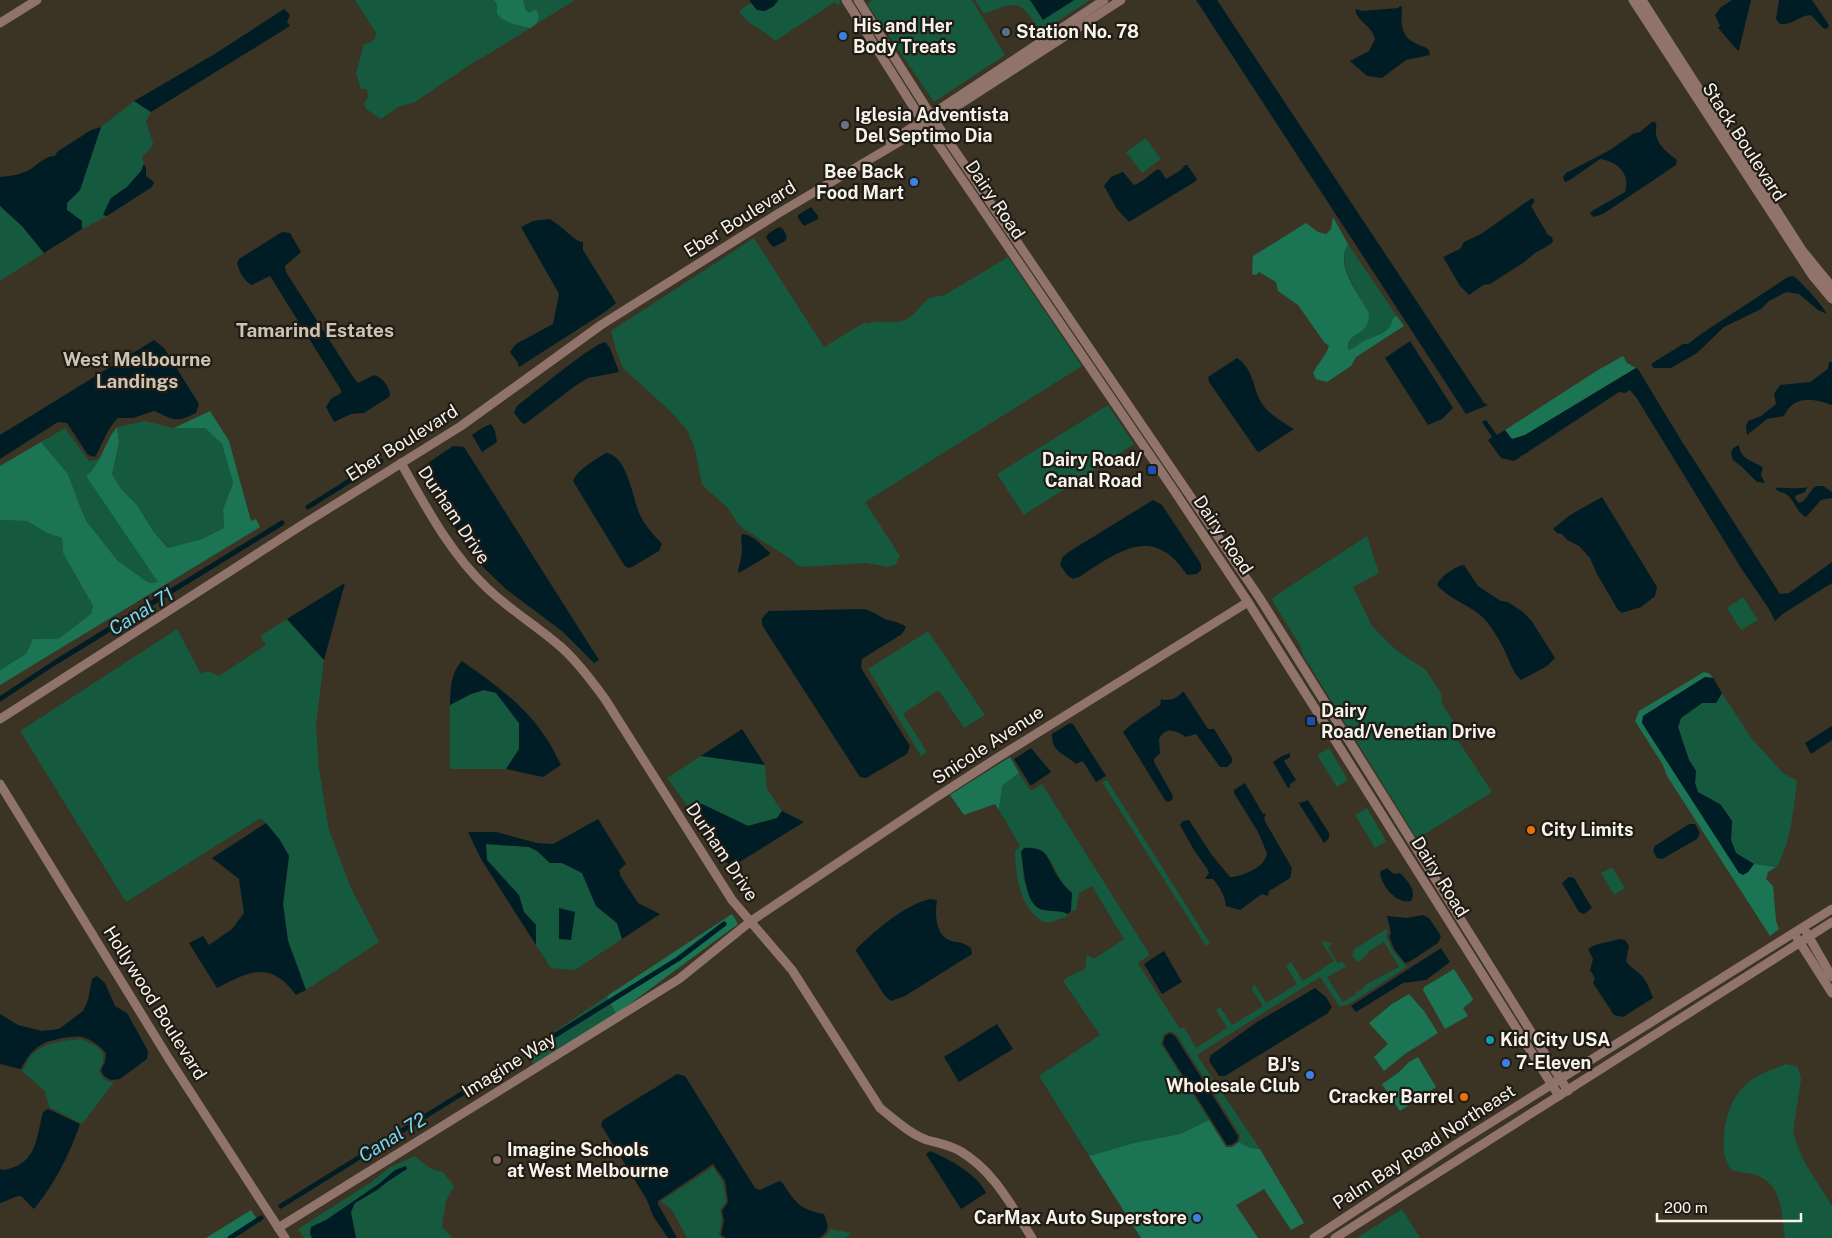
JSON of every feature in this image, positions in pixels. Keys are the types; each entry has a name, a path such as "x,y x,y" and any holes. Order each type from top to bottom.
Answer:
{"street":[{"path":"0,23 37,0"},
{"name":"Dairy Road","path":"846,0 924,123 1248,602 1559,1096"},
{"name":"Dairy Road","path":"858,0 932,117 1259,597 1568,1090"},
{"name":"Eber Boulevard","path":"0,718 461,426 601,325 924,123 1104,0"},
{"name":"Eber Boulevard","path":"932,117 1121,0"},
{"name":"Stack Boulevard","path":"1632,0 1812,275 1832,299"},
{"name":"Stack Boulevard","path":"1642,0 1802,250 1832,288"},
{"path":"1087,364 1096,358"},
{"name":"Durham Drive","path":"401,463 440,529 470,571 510,609 562,648 584,671 600,692 732,900 792,970 880,1108 918,1136 958,1150 978,1164 999,1185 1032,1238"},
{"path":"1171,486 1179,480"},
{"name":"Snicole Avenue","path":"751,921 997,758 1248,602"},
{"name":"Hollywood Boulevard","path":"0,784 170,1059 284,1238"},
{"name":"Palm Bay Road Northeast","path":"1316,1237 1455,1145 1832,909"},
{"name":"Imagine Way","path":"278,1228 679,979 751,921"},
{"name":"Palm Bay Road Northeast","path":"1336,1238 1832,922"},
{"path":"1803,928 1832,977"},
{"path":"1794,933 1832,993"},
{"path":"1469,954 1472,938"},
{"path":"1476,964 1478,948"},
{"path":"1720,993 1723,986 1723,978"}],"green space":[{"path":"355,0 575,0 477,60 415,102 398,107 381,119 366,109 364,104 368,97 367,89 361,89 356,74 364,44 373,41 376,33"},
{"path":"494,0 523,0 526,11 530,13 534,10 537,11 539,17 536,24 531,28 504,20 497,14 497,5"},
{"path":"778,0 839,0 841,3 837,5 835,2 775,41 751,24 739,11 749,4 752,4 757,10 778,2"},
{"path":"872,0 972,0 1005,55 934,102 867,4"},
{"path":"975,0 1090,0 1041,32 1028,14 1018,6 1005,6 984,14"},
{"path":"134,101 151,112 146,121 153,143 142,157 144,164 141,171 127,187 111,198 103,214 107,216 82,229 81,221 66,209 67,203 80,189 101,127"},
{"path":"1146,138 1161,159 1142,173 1126,152"},
{"path":"0,206 22,226 44,253 0,281"},
{"path":"1333,217 1348,244 1344,253 1346,270 1354,289 1369,313 1366,326 1351,339 1348,350 1381,334 1389,328 1393,318 1397,316 1404,326 1356,357 1351,366 1327,382 1316,379 1313,373 1329,346 1324,342 1298,305 1278,291 1276,282 1259,272 1256,275 1252,274 1253,256 1306,223 1318,232 1326,234 1331,229"},
{"path":"754,238 824,347 865,322 866,324 905,320 930,298 943,296 1008,257 1082,366 865,502 900,556 895,565 887,567 866,563 803,567 797,565 744,529 737,523 728,508 702,485 695,449 687,430 671,412 623,368 611,331"},
{"path":"1348,244 1397,316 1393,318 1392,326 1387,331 1348,351 1351,340 1366,325 1369,313 1346,270 1344,261"},
{"path":"1623,356 1627,363 1636,368 1525,435 1512,440 1505,430 1598,370"},
{"path":"1108,405 1134,444 1024,515 997,474"},
{"path":"210,411 229,441 251,521 256,519 260,527 0,685 0,670 26,654 33,639 58,639 91,614 93,606 63,553 62,538 47,533 27,521 0,520 0,466 41,442 68,474 87,522 118,561 149,583 158,582 86,476 95,467 117,427 119,443 112,474 121,489 137,505 153,531 168,548 202,539 224,528 223,509 233,483 222,444 205,428 174,428"},
{"path":"145,421 174,428 205,428 222,444 233,483 223,509 224,528 202,539 169,548 153,531 137,505 121,489 112,474 119,443 117,427"},
{"path":"65,428 89,461 99,459 93,472 86,476 159,582 149,583 118,561 87,522 68,474 41,442"},
{"path":"0,520 27,521 47,533 62,538 63,553 93,606 91,614 58,639 33,639 26,654 0,670"},
{"path":"1367,536 1379,573 1353,587 1372,626 1397,651 1426,670 1442,695 1441,702 1456,726 1455,736 1492,792 1417,839 1303,655 1300,645 1272,599"},
{"path":"1743,597 1758,620 1741,630 1727,608"},
{"path":"287,619 324,660 316,725 319,769 329,830 351,888 379,942 306,990 288,941 283,904 289,856 280,840 261,818 126,902 20,731 177,629 201,674 207,671 219,676 266,645 260,636"},
{"path":"928,631 985,715 964,728 940,692 937,691 903,714 927,752 921,756 868,669"},
{"path":"1704,672 1710,674 1713,678 1705,677 1643,716 1748,872 1754,864 1776,867 1768,872 1766,879 1773,886 1776,921 1779,929 1770,936 1667,776 1663,765 1635,721 1639,711"},
{"path":"484,690 496,693 519,723 519,749 506,769 450,769 450,705 471,694"},
{"path":"1722,693 1752,739 1784,774 1797,780 1789,836 1777,867 1754,864 1736,853 1731,840 1732,821 1721,805 1698,792 1695,783 1696,771 1689,760 1678,727 1681,718 1702,703 1716,703"},
{"path":"1329,748 1348,780 1337,787 1317,755"},
{"path":"701,756 765,765 767,789 782,811 777,818 748,826 702,804 689,808 667,778"},
{"path":"1010,757 1019,773 1002,786 999,810 995,804 964,815 950,795"},
{"path":"1019,773 1031,791 1042,784 1150,955 1138,963 1180,1029 1184,1027 1196,1048 1227,1028 1216,1010 1220,1007 1232,1025 1263,1006 1251,988 1255,985 1266,1003 1297,984 1286,966 1291,962 1303,981 1334,961 1322,943 1324,941 1331,943 1332,945 1328,947 1338,964 1342,961 1346,967 1327,977 1343,1002 1364,988 1365,985 1399,967 1384,942 1369,951 1358,962 1351,955 1354,953 1353,950 1386,929 1388,932 1386,936 1393,951 1407,967 1349,1004 1340,1007 1320,977 1197,1055 1260,1149 1250,1148 1239,1142 1240,1135 1177,1035 1170,1031 1163,1035 1161,1044 1209,1120 1180,1134 1134,1143 1089,1156 1039,1076 1100,1035 1063,981 1069,976 1085,969 1087,955 1094,959 1124,939 1092,886 1079,893 1076,910 1070,911 1072,893 1065,886 1048,857 1035,849 1024,848 1021,852 1024,881 1048,911 1061,910 1068,914 1066,917 1048,923 1039,919 1031,912 1021,893 1016,871 1015,851 1020,846 999,810 1002,786"},
{"path":"1107,780 1210,943 1206,946 1102,782"},
{"path":"1367,808 1386,841 1375,848 1355,815"},
{"path":"486,844 529,847 537,851 550,863 562,863 582,873 596,906 617,923 622,939 575,970 551,968 536,945 536,925 524,912 518,895 487,860"},
{"path":"1612,867 1625,888 1614,895 1601,873"},
{"path":"732,914 738,924 616,1014 607,996"},
{"path":"1454,969 1473,999 1463,1008 1468,1016 1445,1029 1423,990 1424,987"},
{"path":"1409,994 1424,1011 1438,1033 1405,1054 1384,1071 1374,1057 1388,1044 1369,1023 1392,1004"},
{"path":"607,996 616,1014 534,1064 526,1051"},
{"path":"82,1039 98,1047 103,1054 103,1062 99,1071 109,1082 114,1082 82,1124 49,1107 45,1091 22,1071 30,1057 41,1048 54,1043"},
{"path":"1418,1057 1436,1087 1400,1111 1382,1084"},
{"path":"1786,1064 1798,1067 1801,1079 1793,1132 1805,1163 1832,1206 1832,1238 1785,1238 1779,1200 1771,1185 1753,1174 1730,1169 1725,1156 1725,1125 1730,1108 1738,1092 1753,1079"},
{"path":"1209,1120 1226,1147 1232,1147 1239,1142 1250,1148 1260,1149 1304,1223 1291,1230 1264,1189 1236,1205 1258,1238 1141,1238 1089,1156 1134,1143 1180,1134"},
{"path":"415,1156 435,1170 443,1172 454,1186 446,1201 442,1227 453,1238 304,1238 298,1229 373,1181 390,1167"},
{"path":"713,1167 723,1182 726,1202 720,1210 722,1220 719,1234 722,1238 687,1238 672,1210 661,1201"},
{"path":"1402,1209 1420,1238 1357,1238"},
{"path":"251,1210 259,1222 234,1238 206,1238"},
{"path":"830,1229 852,1233 845,1238 823,1238"}],"water":[{"path":"749,0 778,0 774,6 765,11 757,10"},
{"path":"1030,0 1074,0 1043,20"},
{"path":"1196,0 1217,0 1484,403 1488,405 1466,414"},
{"path":"1732,0 1751,0 1738,51 1718,28 1720,26 1715,15 1721,7"},
{"path":"1779,0 1812,0 1829,25 1827,29 1823,28 1811,15 1789,23 1780,24 1776,19"},
{"path":"1402,7 1402,28 1406,36 1429,50 1430,55 1406,60 1382,78 1367,76 1350,61 1369,51 1375,39 1371,30 1359,17 1355,9 1362,11 1398,8"},
{"path":"284,9 290,15 287,22 290,26 151,112 134,101 213,55"},
{"path":"1652,122 1656,124 1656,134 1659,142 1677,160 1676,165 1603,214 1594,217 1590,214 1592,211 1625,192 1626,180 1621,170 1612,162 1600,159 1570,180 1565,182 1563,177 1566,173 1610,150 1633,134 1640,132"},
{"path":"101,127 80,190 67,203 67,210 82,221 82,229 44,253 22,226 0,206 0,177 27,171 44,159 55,156 57,152 91,130"},
{"path":"144,164 146,176 154,182 152,187 107,216 103,215 111,198 127,187 141,171"},
{"path":"1187,165 1197,179 1196,181 1129,222 1117,209 1104,186 1111,177 1123,172 1134,185 1158,169 1166,179 1181,170"},
{"path":"1532,198 1535,201 1531,206 1553,241 1523,263 1469,295 1460,286 1443,257 1460,249 1464,242 1481,234"},
{"path":"811,207 818,216 818,219 804,226 798,215"},
{"path":"549,219 575,239 583,242 583,250 616,303 519,367 510,352 516,344 553,324 559,294 521,227 533,221"},
{"path":"779,227 783,229 787,237 785,241 774,247 766,237"},
{"path":"282,232 290,233 301,252 285,266 286,272 353,377 358,383 374,375 385,382 388,388 389,397 364,413 351,414 334,422 326,407 331,399 341,393 341,390 270,276 252,285 244,279 239,270 237,263 239,259"},
{"path":"1793,276 1821,305 1827,314 1818,310 1799,294 1786,292 1769,301 1761,309 1724,327 1697,353 1671,368 1654,368 1651,364 1683,344 1688,344 1788,277"},
{"path":"154,340 164,348 199,404 196,413 178,419 170,418 154,411 133,418 118,418 108,431 95,457 88,455 67,423 58,422 0,459 0,435"},
{"path":"1410,341 1453,408 1442,419 1428,425 1385,358"},
{"path":"605,342 610,348 619,372 588,378 525,424 522,423 514,413 517,406 575,360"},
{"path":"1237,358 1247,368 1259,399 1265,408 1294,429 1259,452 1209,382 1208,377"},
{"path":"1829,362 1832,362 1832,405 1811,400 1799,401 1788,409 1784,416 1767,419 1747,435 1746,426 1748,421 1761,416 1776,404 1774,394 1780,385 1810,382 1828,369"},
{"path":"1636,368 1780,594 1789,593 1832,562 1832,583 1784,613 1775,621 1630,390 1625,393 1619,392 1514,461 1501,458 1488,440 1492,437 1482,422 1486,420 1497,435 1505,430 1512,439 1525,435"},
{"path":"491,424 495,431 497,442 482,452 472,435"},
{"path":"1739,445 1744,457 1763,467 1761,475 1765,483 1757,482 1733,460 1731,453 1733,448"},
{"path":"453,446 464,447 599,660 594,663 562,631 507,590 485,569 464,543 425,476 428,463"},
{"path":"606,453 619,461 624,469 641,518 662,544 659,551 628,568 624,565 573,481 583,469"},
{"path":"1816,486 1823,486 1832,492 1832,498 1821,500 1806,517 1785,493 1775,488 1807,487 1805,492 1795,496 1799,503"},
{"path":"1602,497 1657,587 1655,596 1641,607 1622,613 1618,610 1597,574 1590,558 1579,546 1567,540 1562,534 1557,533 1553,529 1570,515"},
{"path":"1153,500 1162,505 1201,564 1201,570 1197,574 1187,575 1174,559 1161,550 1148,546 1135,547 1121,552 1079,577 1073,579 1068,576 1060,565 1062,558 1067,553"},
{"path":"742,534 754,539 770,553 739,573 742,549"},
{"path":"1464,565 1478,586 1501,601 1508,602 1531,620 1555,658 1547,666 1521,680 1486,621 1475,611 1443,591 1437,585 1448,572"},
{"path":"345,583 324,660 287,619"},
{"path":"864,609 906,627 902,634 862,659 861,668 910,746 907,754 866,778 860,777 762,625 762,618 769,611"},
{"path":"462,661 497,686 528,715 548,741 561,765 543,777 506,769 519,749 519,723 496,693 484,690 471,694 450,705 453,676"},
{"path":"1705,677 1713,678 1722,693 1716,703 1702,703 1681,718 1678,727 1689,760 1696,771 1695,783 1698,792 1721,805 1732,821 1731,840 1736,853 1754,864 1743,875 1739,873 1642,723 1643,716"},
{"path":"1184,692 1208,729 1214,729 1232,758 1232,762 1227,767 1220,767 1196,734 1186,737 1171,730 1165,732 1159,739 1160,753 1154,759 1154,762 1173,796 1172,800 1168,802 1123,732 1160,705 1161,699 1173,699"},
{"path":"1070,723 1073,724 1106,776 1096,782 1082,761 1076,764 1054,745 1052,734"},
{"path":"1832,726 1832,740 1811,754 1805,743"},
{"path":"742,729 765,765 701,756"},
{"path":"1031,748 1051,772 1030,785 1014,759"},
{"path":"1290,753 1290,757 1284,761 1296,780 1288,788 1273,762"},
{"path":"1245,783 1263,814 1266,813 1264,818 1266,823 1292,868 1290,878 1269,891 1268,896 1262,894 1240,910 1226,906 1216,882 1213,879 1205,878 1209,873 1208,870 1180,825 1183,821 1189,820 1211,854 1230,877 1241,875 1258,867 1266,858 1267,853 1258,832 1234,793 1234,790"},
{"path":"1308,800 1329,833 1329,838 1324,843 1298,802"},
{"path":"702,804 748,826 777,818 782,811 804,822 738,863 729,864 720,858 689,808"},
{"path":"598,819 626,864 619,870 621,877 638,903 660,914 622,939 617,923 596,906 582,873 562,863 550,863 537,851 529,847 486,844 487,860 519,895 524,912 536,925 536,945 481,859 468,832 496,832 537,843 553,844"},
{"path":"266,823 280,840 289,856 283,904 288,941 306,990 296,995 277,977 259,972 240,977 217,988 189,943 203,936 209,945 232,929 244,913 239,879 212,858"},
{"path":"1689,824 1695,824 1700,833 1697,839 1662,859 1657,858 1653,851 1655,846"},
{"path":"1024,848 1039,849 1043,852 1054,871 1072,893 1071,910 1068,914 1041,909 1033,904 1025,882 1021,852"},
{"path":"1387,868 1394,874 1400,873 1409,883 1413,894 1411,901 1400,900 1387,889 1380,874 1381,871"},
{"path":"1569,877 1574,878 1592,908 1584,914 1579,912 1562,883"},
{"path":"930,899 937,900 937,922 944,937 971,948 972,954 905,996 891,1001 885,996 856,951 857,948 900,913 920,902"},
{"path":"559,908 575,912 571,940 559,939"},
{"path":"1423,915 1429,918 1441,936 1438,943 1405,963 1394,949 1389,936 1391,933 1387,916 1407,918"},
{"path":"1620,939 1625,940 1629,946 1626,961 1643,977 1653,998 1623,1017 1614,1015 1593,983 1595,978 1590,970 1593,959 1588,949 1595,945"},
{"path":"1441,948 1450,962 1426,980 1403,983 1356,1012 1351,1006"},
{"path":"1164,951 1182,982 1162,994 1144,964"},
{"path":"97,976 105,983 115,1006 127,1013 148,1051 147,1059 120,1079 111,1080 104,1076 101,1070 105,1062 106,1053 90,1040 83,1037 74,1037 44,1043 34,1050 21,1069 0,1064 0,1014 18,1025 42,1031 59,1029 83,1011 88,1000 92,979"},
{"path":"1315,988 1326,997 1332,1007 1328,1013 1225,1076 1219,1076 1209,1061 1211,1055 1257,1022"},
{"path":"997,1024 1013,1049 959,1082 944,1057"},
{"path":"1170,1033 1175,1036 1238,1136 1237,1141 1231,1145 1227,1145 1163,1044 1165,1036"},
{"path":"677,1074 685,1076 755,1188 760,1190 779,1181 782,1182 799,1204 809,1210 824,1214 827,1230 823,1235 819,1238 726,1238 721,1235 724,1221 722,1211 728,1202 725,1181 713,1164 658,1201 677,1238 668,1238 653,1216 647,1200 601,1125 603,1120"},
{"path":"48,1109 80,1124 61,1169 34,1209 21,1196 0,1203 0,1169 5,1170 20,1164 31,1153 35,1146 43,1112"},
{"path":"930,1151 946,1158 969,1173 986,1193 961,1209 926,1154"},
{"path":"406,1166 407,1169 355,1203 351,1212 356,1238 312,1238 310,1234 311,1227 326,1220 380,1183 395,1170"}],"waterway":[{"name":"Canal 71","path":"407,445 443,421"},
{"name":"Canal 71","path":"308,507 381,461"},
{"name":"Canal 71","path":"0,699 56,662 282,523"},
{"name":"Canal 72","path":"525,1054 678,959 724,924"},
{"name":"Canal 72","path":"281,1206 503,1068"},
{"name":"Canal 72","path":"230,1238 261,1218"}],"place":[{"name":"Station No. 78","path":"1006,32"},
{"name":"His and Her Body Treats","path":"843,36"},
{"name":"Iglesia Adventista Del Septimo Dia","path":"845,125"},
{"name":"Bee Back Food Mart","path":"914,182"},
{"name":"Dairy Road/ Canal Road","path":"1152,470"},
{"name":"Dairy Road/Venetian Drive","path":"1311,721"},
{"name":"City Limits","path":"1531,830"},
{"name":"Kid City USA","path":"1490,1040"},
{"name":"7-Eleven","path":"1506,1063"},
{"name":"BJ's Wholesale Club","path":"1310,1075"},
{"name":"Cracker Barrel","path":"1464,1097"},
{"name":"Imagine Schools at West Melbourne","path":"497,1160"},
{"name":"CarMax Auto Superstore","path":"1197,1218"}],"district":[{"name":"Tamarind Estates","path":"315,330"},
{"name":"West Melbourne Landings","path":"137,370"}]}
